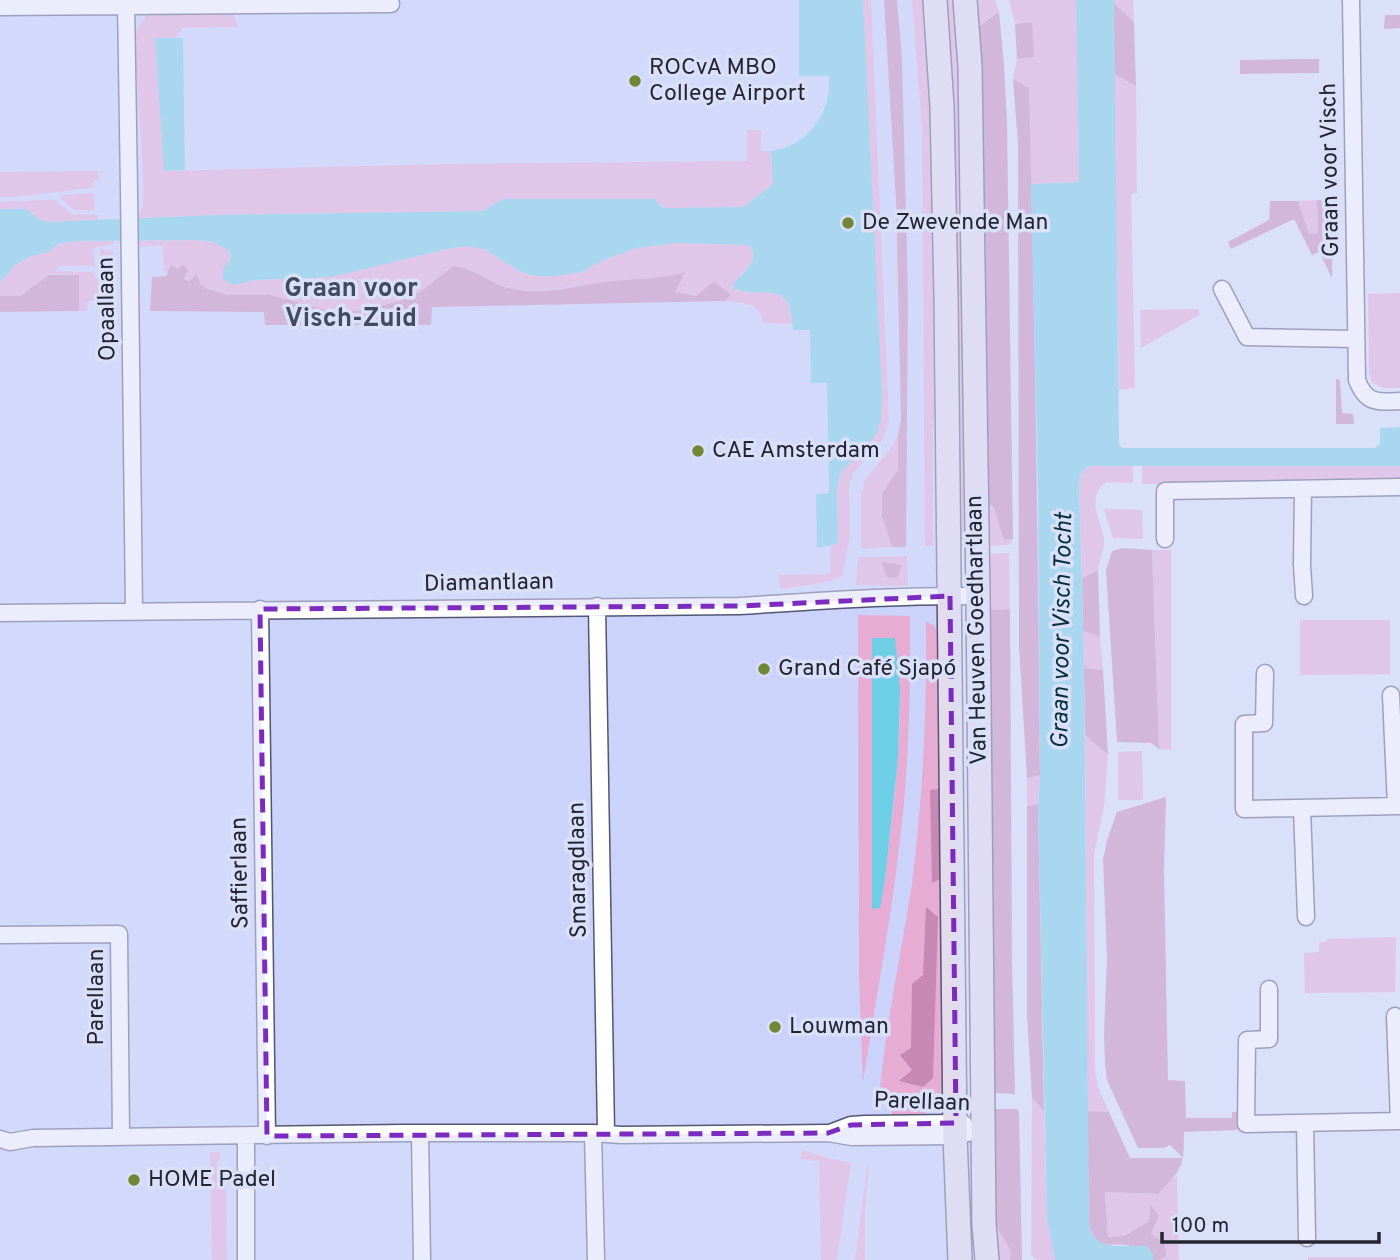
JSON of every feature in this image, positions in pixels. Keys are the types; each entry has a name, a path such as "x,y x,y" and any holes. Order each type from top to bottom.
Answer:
{"main road":[{"name":"Van Heuven Goedhartlaan","path":"935,0 942,107 960,1260"},
{"name":"Van Heuven Goedhartlaan","path":"965,0 970,66 985,1129 984,1224 987,1260"}],"street":[{"name":"Graan voor Visch","path":"1351,0 1357,380 1362,393 1371,399 1400,401"},
{"path":"0,7 126,3 391,4"},
{"name":"Opaallaan","path":"126,3 134,611"},
{"path":"1222,289 1247,337 1356,339"},
{"path":"1165,539 1165,491 1400,487"},
{"path":"1303,489 1304,596"},
{"name":"Diamantlaan","path":"0,613 739,606 853,598 978,597"},
{"name":"Smaragdlaan","path":"597,606 599,1133"},
{"name":"Saffierlaan","path":"260,609 267,1136"},
{"path":"1265,673 1264,723 1244,724 1244,809 1398,806 1391,695"},
{"path":"1302,808 1306,917"},
{"name":"Parellaan","path":"0,935 119,934 121,1137"},
{"path":"1269,989 1269,1039 1247,1040 1246,1124 1399,1121 1395,1016"},
{"path":"1305,1124 1307,1238"},
{"name":"Parellaan","path":"0,1139 10,1142 33,1138 177,1135 828,1133 851,1125 985,1129"},
{"path":"420,1133 422,1260"},
{"path":"596,1260 599,1133"},
{"path":"246,1136 246,1260"}],"highlighted area":[{"path":"950,596 956,1123 851,1125 828,1133 267,1136 260,609 739,606"}],"shaded area":[{"path":"0,0 956,0 966,1097 980,1260 0,1260"},
{"path":"863,0 871,0 889,420 883,439 854,472 849,486 850,536 842,577 780,589 779,575 830,574 831,545 838,543 837,488 841,472 864,449"},
{"path":"884,0 897,0 902,57 908,296 906,547 892,547 882,516 882,493 898,470 901,419 896,201"},
{"path":"912,0 929,0 940,392 933,429 933,546 925,546 922,131"},
{"path":"945,0 958,0 969,547 957,547"},
{"path":"975,0 995,0 999,12 977,27"},
{"path":"1009,0 1076,0 1079,182 1031,184 1029,88 1013,79 1017,59 1034,57 1031,22 1015,24"},
{"path":"1114,0 1133,0 1134,22 1114,3"},
{"path":"1114,3 1134,22 1136,86 1114,74"},
{"path":"999,12 1007,123 1013,539 1004,540 994,508 985,499 977,27"},
{"path":"178,13 233,14 238,27 182,28 176,38 155,39 164,171 443,164 747,161 747,130 761,130 761,151 771,151 773,184 743,207 670,208 662,207 654,199 503,199 483,211 136,218 143,207 143,175 134,33 146,16"},
{"path":"1385,15 1400,15 1400,28 1384,29"},
{"path":"1032,22 1034,57 1017,59 1015,24"},
{"path":"1319,59 1319,73 1240,74 1240,60"},
{"path":"1114,74 1136,86 1137,193 1131,194 1135,388 1119,390"},
{"path":"1013,79 1029,88 1033,260 1040,775 1027,778 1019,646 1018,144"},
{"path":"98,171 99,180 94,180 93,188 0,197 0,172"},
{"path":"93,193 95,210 74,210 60,198 61,195"},
{"path":"55,200 72,214 98,215 98,220 48,222 26,209 0,209 0,202"},
{"path":"1317,200 1318,233 1309,234 1298,201"},
{"path":"1317,200 1333,200 1332,278 1319,252 1312,255 1294,219 1231,249 1228,242 1269,220 1270,201 1298,201 1309,234 1318,233"},
{"path":"74,241 114,241 114,244 93,248 95,266 60,266 55,271 95,272 95,278 100,278 101,301 87,301 87,311 79,311 78,275 50,274 20,296 0,296 0,282 15,265 31,256 48,252 58,244"},
{"path":"137,241 214,242 229,251 231,258 227,264 234,285 255,280 332,277 451,248 470,246 486,250 519,271 534,276 556,276 582,272 601,261 636,248 677,243 748,245 752,249 753,257 739,276 740,291 777,294 788,304 793,324 763,323 755,307 725,301 731,295 696,296 674,292 684,272 673,276 533,291 512,289 491,282 473,271 453,266 423,290 406,299 366,310 328,310 270,295 229,295 207,289 195,274 190,281 184,278 183,264 178,270 171,265 168,271 164,271 163,248 160,245 138,247"},
{"path":"100,249 114,252 115,273 109,272 107,261 100,261"},
{"path":"183,264 188,270 184,279 190,281 196,274 207,289 229,295 270,295 328,310 366,310 406,299 423,290 453,266 469,270 505,287 524,291 559,289 685,272 675,292 696,296 714,281 731,295 725,301 432,307 431,325 265,325 264,312 150,311 152,277 166,276 171,265 178,269"},
{"path":"49,275 79,275 79,311 0,312 0,296 20,296"},
{"path":"1400,293 1400,388 1384,388 1372,383 1369,373 1368,294"},
{"path":"116,307 117,341 108,340 109,308"},
{"path":"1199,309 1199,315 1141,348 1140,310"},
{"path":"1336,379 1340,380 1342,413 1353,414 1354,424 1336,424"},
{"path":"898,435 898,470 882,493 882,516 892,547 864,549 861,546 861,492 865,480"},
{"path":"1090,466 1133,466 1133,483 1106,482 1096,496 1103,549 1098,570 1082,578 1079,481 1082,471"},
{"path":"1142,466 1400,466 1400,483 1142,484"},
{"path":"985,499 994,508 1004,540 1013,539 1009,545 985,546"},
{"path":"1104,509 1142,510 1143,539 1113,538"},
{"path":"1123,548 1152,550 1159,749 1151,743 1117,742 1106,570 1112,551"},
{"path":"1152,550 1171,550 1171,750 1159,749"},
{"path":"1009,553 1010,609 990,610 984,554"},
{"path":"907,556 908,586 856,585 858,557"},
{"path":"882,562 902,565 897,578 886,577"},
{"path":"1098,570 1100,637 1083,631 1082,578"},
{"path":"1010,609 1015,1094 995,1093 990,610"},
{"path":"858,615 910,616 908,736 903,814 888,929 863,1082 859,977","holes":["894,638 898,667 898,758 885,879"]},
{"path":"1300,620 1390,620 1390,674 1300,675"},
{"path":"926,621 934,626 939,635 944,971 941,1093 879,1095 916,850 926,687"},
{"path":"1083,631 1100,637 1103,670 1084,668"},
{"path":"1084,668 1103,670 1108,755 1085,735"},
{"path":"1085,735 1108,755 1104,807 1094,854 1095,1070 1098,1087 1109,1112 1087,1111"},
{"path":"1142,751 1143,800 1118,800 1118,752"},
{"path":"1040,775 1038,804 1027,806 1027,778"},
{"path":"939,789 940,879 932,883 930,790"},
{"path":"1166,797 1164,870 1168,1080 1185,1081 1186,1118 1232,1118 1232,1112 1239,1112 1240,1127 1236,1130 1184,1132 1183,1158 1170,1145 1164,1148 1138,1148 1107,1080 1105,1064 1107,958 1103,860 1107,840 1117,812"},
{"path":"1038,804 1044,1111 1032,1098 1027,1014 1027,806"},
{"path":"926,907 938,917 933,1078 923,1087 899,1081 912,1070 900,1055 911,1048 912,984 923,975"},
{"path":"1396,937 1395,992 1305,993 1304,953 1319,952 1319,942 1327,942 1327,939"},
{"path":"1032,1098 1044,1111 1047,1219 1055,1260 1037,1260 1031,1255"},
{"path":"932,1107 922,1116 891,1118 892,1108"},
{"path":"992,1109 1017,1109 1019,1112 1022,1260 1010,1260 1011,1252 993,1220"},
{"path":"1087,1111 1109,1112 1130,1158 1182,1158 1177,1173 1158,1194 1105,1192 1108,1237 1126,1235 1149,1221 1150,1204 1159,1216 1151,1233 1165,1245 1166,1256 1153,1260 1153,1254 1128,1246 1102,1243 1095,1238 1089,1225"},
{"path":"804,1150 851,1163 837,1260 821,1260 819,1161 800,1159"},
{"path":"210,1152 220,1152 217,1175 226,1175 227,1260 212,1260"},
{"path":"867,1166 865,1260 855,1260"},
{"path":"1177,1175 1179,1260 1158,1260 1165,1256 1151,1233 1151,1205 1149,1221 1126,1235 1108,1237 1105,1192 1158,1194"},
{"path":"993,1220 1011,1252 1010,1260 997,1260"},
{"path":"1308,1257 1398,1257 1398,1260 1308,1260"}],"water":[{"path":"799,0 863,0 882,391 881,420 876,435 841,472 837,488 838,544 817,548 816,494 829,493 827,383 811,383 810,330 793,330 788,303 776,294 734,289 733,285 750,266 754,255 748,245 677,243 636,248 601,261 582,272 556,276 534,276 519,271 486,250 470,246 451,248 332,277 255,280 234,285 224,280 222,272 231,258 229,251 214,242 74,241 58,244 48,252 31,256 15,265 0,282 0,209 26,209 48,222 213,215 483,211 503,199 655,199 662,207 670,208 743,207 773,184 771,151 784,148 806,135 822,115 826,103 829,76 799,76"},
{"name":"Graan voor Visch Tocht","path":"1076,0 1114,0 1120,446 1375,448 1380,444 1380,428 1400,427 1400,466 1090,466 1080,475 1089,1225 1093,1235 1103,1243 1147,1246 1153,1254 1153,1260 1055,1260 1047,1219 1038,804 1038,496 1031,184 1079,182"},
{"path":"156,38 183,38 185,170 164,171"},
{"path":"872,638 895,638 900,690 898,758 885,879 880,908 872,909"}],"place":[{"name":"ROCvA MBO College Airport","path":"635,81"},
{"name":"De Zwevende Man","path":"848,223"},
{"name":"CAE Amsterdam","path":"698,451"},
{"name":"Grand Café Sjapó","path":"764,669"},
{"name":"Louwman","path":"775,1027"},
{"name":"HOME Padel","path":"134,1180"}],"district":[{"name":"Graan voor Visch-Zuid","path":"351,304"}]}
